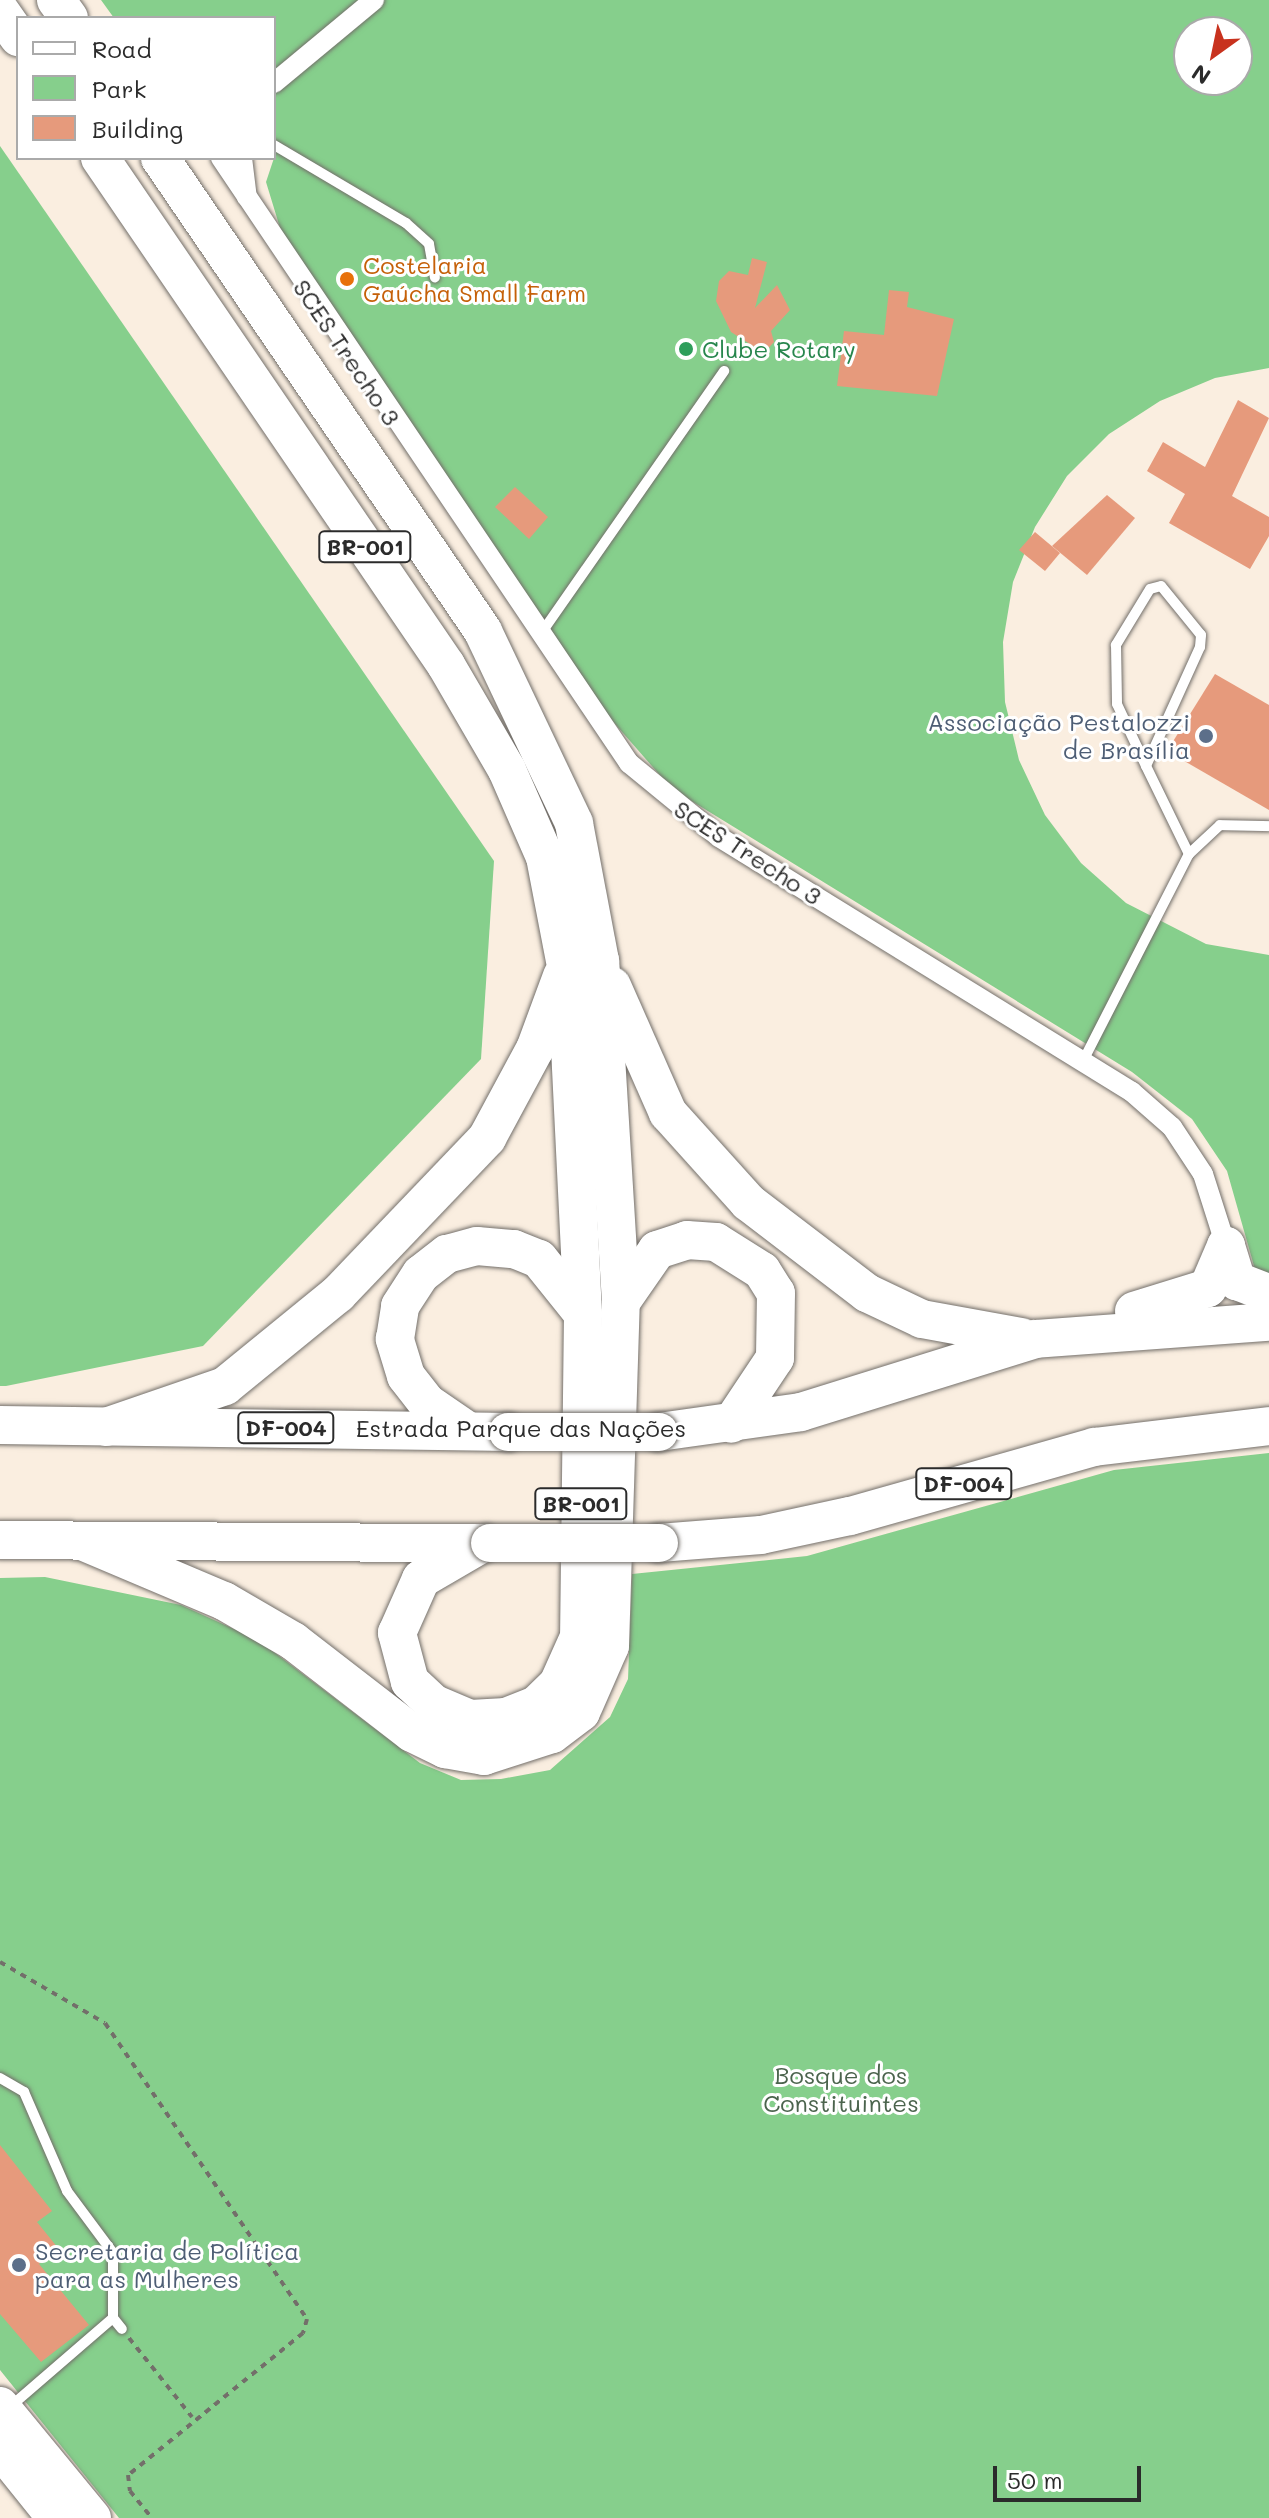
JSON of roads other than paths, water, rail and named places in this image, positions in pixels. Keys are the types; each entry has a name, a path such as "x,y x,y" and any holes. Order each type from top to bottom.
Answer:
{"highway":[{"path":"0,11 16,34"},
{"name":"BR-001","path":"101,160 446,665 500,757 545,857 583,963 668,1113 748,1202 867,1293 909,1313 970,1333 1035,1339"},
{"name":"SCES Trecho 3","path":"161,160 483,631 574,823 583,963"},
{"path":"106,1427 225,1386 338,1294 487,1138 583,963"},
{"name":"BR-001","path":"82,1541 224,1601 293,1641 412,1733 445,1749 484,1756 520,1750 581,1712 610,1646 621,1302 583,963"},
{"name":"BR-001","path":"487,1543 421,1579 397,1633 410,1682 434,1704 470,1719 506,1717 536,1705 558,1684 579,1637 583,963"},
{"path":"621,1302 657,1250 687,1240 716,1242 762,1271 779,1307 775,1358 731,1424"},
{"path":"465,1429 427,1403 406,1376 395,1339 400,1306 421,1274 447,1254 477,1246 514,1249 539,1259 583,1314"},
{"path":"1226,1246 1237,1281 1269,1293"},
{"path":"1106,1329 1144,1305 1208,1288 1226,1246"},
{"name":"Estrada Parque das Nações","path":"0,1425 659,1432 731,1424 814,1409 1035,1339 1106,1329 1269,1322"},
{"name":"DF-004","path":"0,1540 659,1543 761,1535 835,1519 1094,1447 1269,1426"},
{"path":"1,2420 56,2518"},
{"path":"1,2420 92,2518"}],"street":[{"path":"276,80 374,0"},
{"name":"SCES Trecho 3","path":"222,160 610,739 665,797 1083,1061 1172,1127 1203,1174 1226,1246"},
{"name":"SCES Trecho 3","path":"242,160 247,201"}],"lane":[{"path":"276,146 406,223 429,244 435,277"},
{"path":"539,637 724,371"},
{"path":"1146,766 1200,647 1201,635 1161,586 1150,589 1116,645 1117,704 1146,766 1189,854"},
{"path":"1083,1061 1189,854 1220,825 1269,826"},
{"path":"0,2078 24,2092 67,2191 113,2253 113,2318 122,2329"},
{"path":"1,2420 113,2318"}],"place":[{"name":"Costelaria Gaúcha Small Farm","path":"347,279"},
{"name":"Clube Rotary","path":"686,349"},
{"name":"Associação Pestalozzi de Brasília","path":"1206,736"},
{"name":"Secretaria de Política para as Mulheres","path":"19,2265"}],"park label":[{"name":"Bosque dos Constituintes","path":"841,2089"}]}
